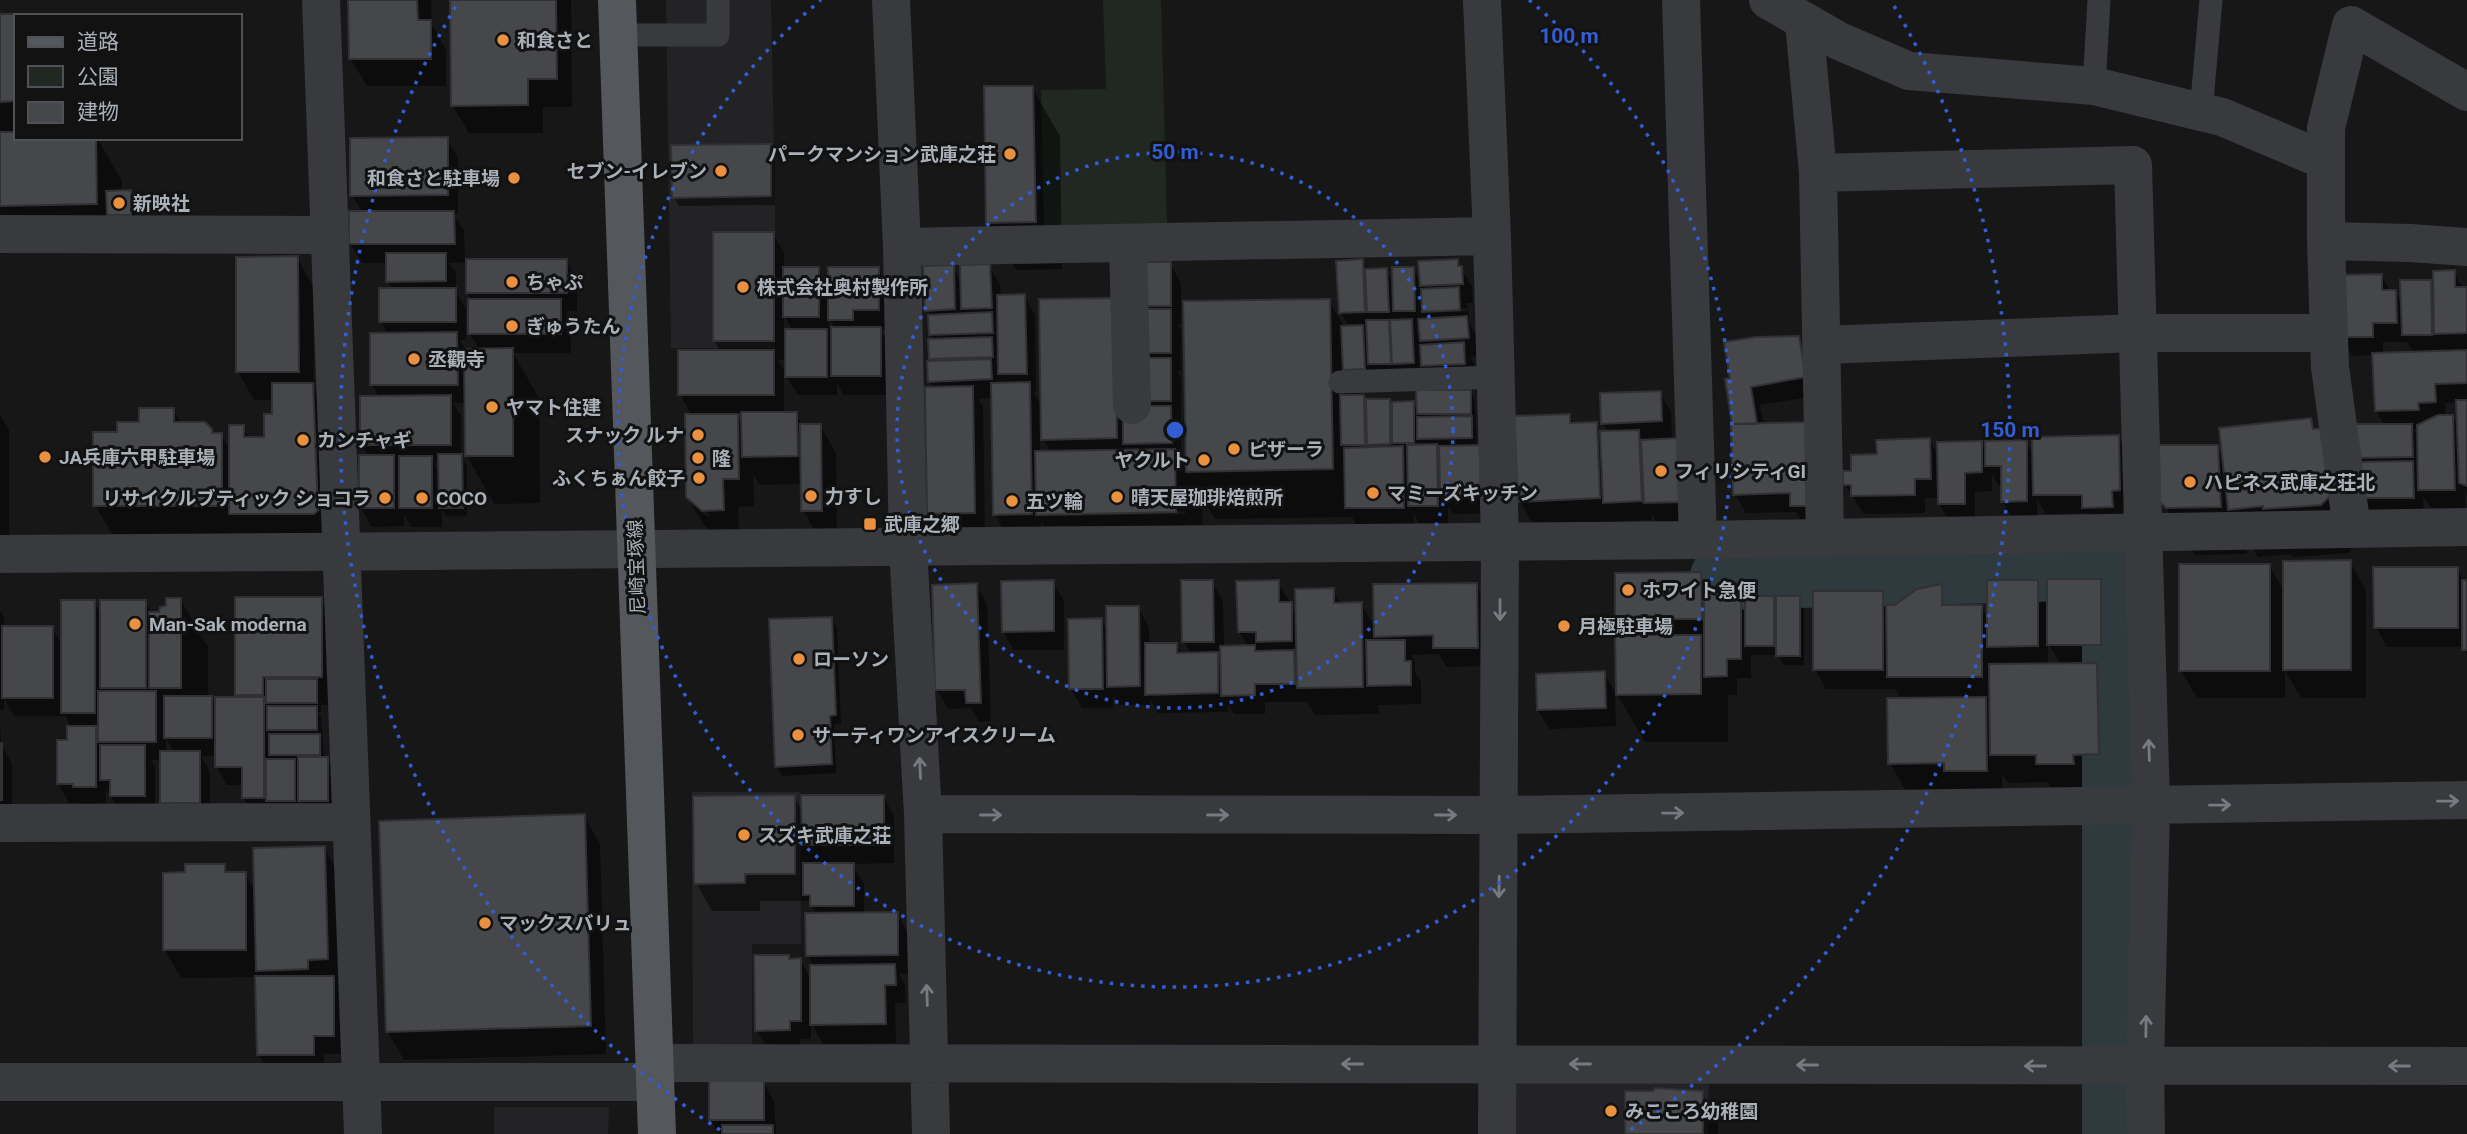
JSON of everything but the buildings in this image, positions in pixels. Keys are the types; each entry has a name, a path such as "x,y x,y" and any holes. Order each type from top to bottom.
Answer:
{"main road":[{"name":"尼崎宝塚線","path":"618,17 657,1134"}],"street":[{"path":"321,0 363,1134"},
{"path":"891,0 902,247 908,548 923,814 931,1134"},
{"path":"1482,0 1492,236 1500,542 1497,1134"},
{"path":"1681,0 1698,540"},
{"path":"1768,0 1839,41 1909,71 2094,86 2222,117 2326,161"},
{"path":"2352,528 2330,367 2326,128 2354,13 2467,93"},
{"path":"1804,22 1818,173 1825,538"},
{"path":"1818,173 2133,165 2143,534 2127,806 2125,1066 2146,1134"},
{"path":"0,233 330,235"},
{"path":"902,247 1492,236"},
{"path":"2326,241 2467,247"},
{"path":"1128,243 1132,405"},
{"path":"1822,345 2137,333 2329,333"},
{"path":"0,554 636,551 1698,540 2467,527"},
{"path":"923,814 1500,815 2467,800"},
{"path":"0,823 350,822"},
{"path":"0,1082 362,1081 929,1063 2467,1066"}],"lane":[{"path":"618,17 718,35 718,0"},
{"path":"2094,86 2099,0"},
{"path":"2201,112 2211,0"},
{"path":"1340,382 1496,377"}],"shaded area":[{"path":"666,0 771,0 775,348 671,348"},
{"path":"692,792 800,792 801,944 752,944 752,1048 693,1048"},
{"name":"みこころ幼稚園","path":"1520,1081 1709,1081 1708,1134 1514,1134 1513,1089"},
{"path":"494,1107 609,1107 608,1134 494,1134"}],"green space":[{"path":"1103,0 1161,0 1167,225 1044,226 1041,90 1106,89"}],"waterway":[{"path":"1723,577 2108,567 2115,574 2115,1134"}],"place":[{"name":"和食さと","path":"503,40"},
{"name":"パークマンション武庫之荘","path":"1010,154"},
{"name":"セブン-イレブン","path":"721,171"},
{"name":"和食さと駐車場","path":"514,178"},
{"name":"新映社","path":"119,203"},
{"name":"ちゃぷ","path":"512,282"},
{"name":"株式会社奥村製作所","path":"743,287"},
{"name":"ぎゅうたん","path":"512,326"},
{"name":"丞觀寺","path":"414,359"},
{"name":"ヤマト住建","path":"492,407"},
{"name":"スナック ルナ","path":"698,435"},
{"name":"カンチャギ","path":"303,440"},
{"name":"ピザーラ","path":"1234,449"},
{"name":"JA兵庫六甲駐車場","path":"45,457"},
{"name":"隆","path":"698,458"},
{"name":"ヤクルト","path":"1204,460"},
{"name":"フィリシティGI","path":"1661,471"},
{"name":"ふくちぁん餃子","path":"699,478"},
{"name":"ハピネス武庫之荘北","path":"2190,482"},
{"name":"マミーズキッチン","path":"1373,493"},
{"name":"力すし","path":"811,496"},
{"name":"晴天屋珈琲焙煎所","path":"1117,497"},
{"name":"リサイクルブティック ショコラ","path":"385,498"},
{"name":"COCO","path":"422,498"},
{"name":"五ツ輪","path":"1012,501"},
{"name":"武庫之郷","path":"870,524"},
{"name":"ホワイト急便","path":"1628,590"},
{"name":"Man-Sak moderna","path":"135,624"},
{"name":"月極駐車場","path":"1564,626"},
{"name":"ローソン","path":"799,659"},
{"name":"サーティワンアイスクリーム","path":"798,735"},
{"name":"スズキ武庫之荘","path":"744,835"},
{"name":"マックスバリュ","path":"485,923"},
{"name":"みこころ幼稚園","path":"1611,1111"}]}
